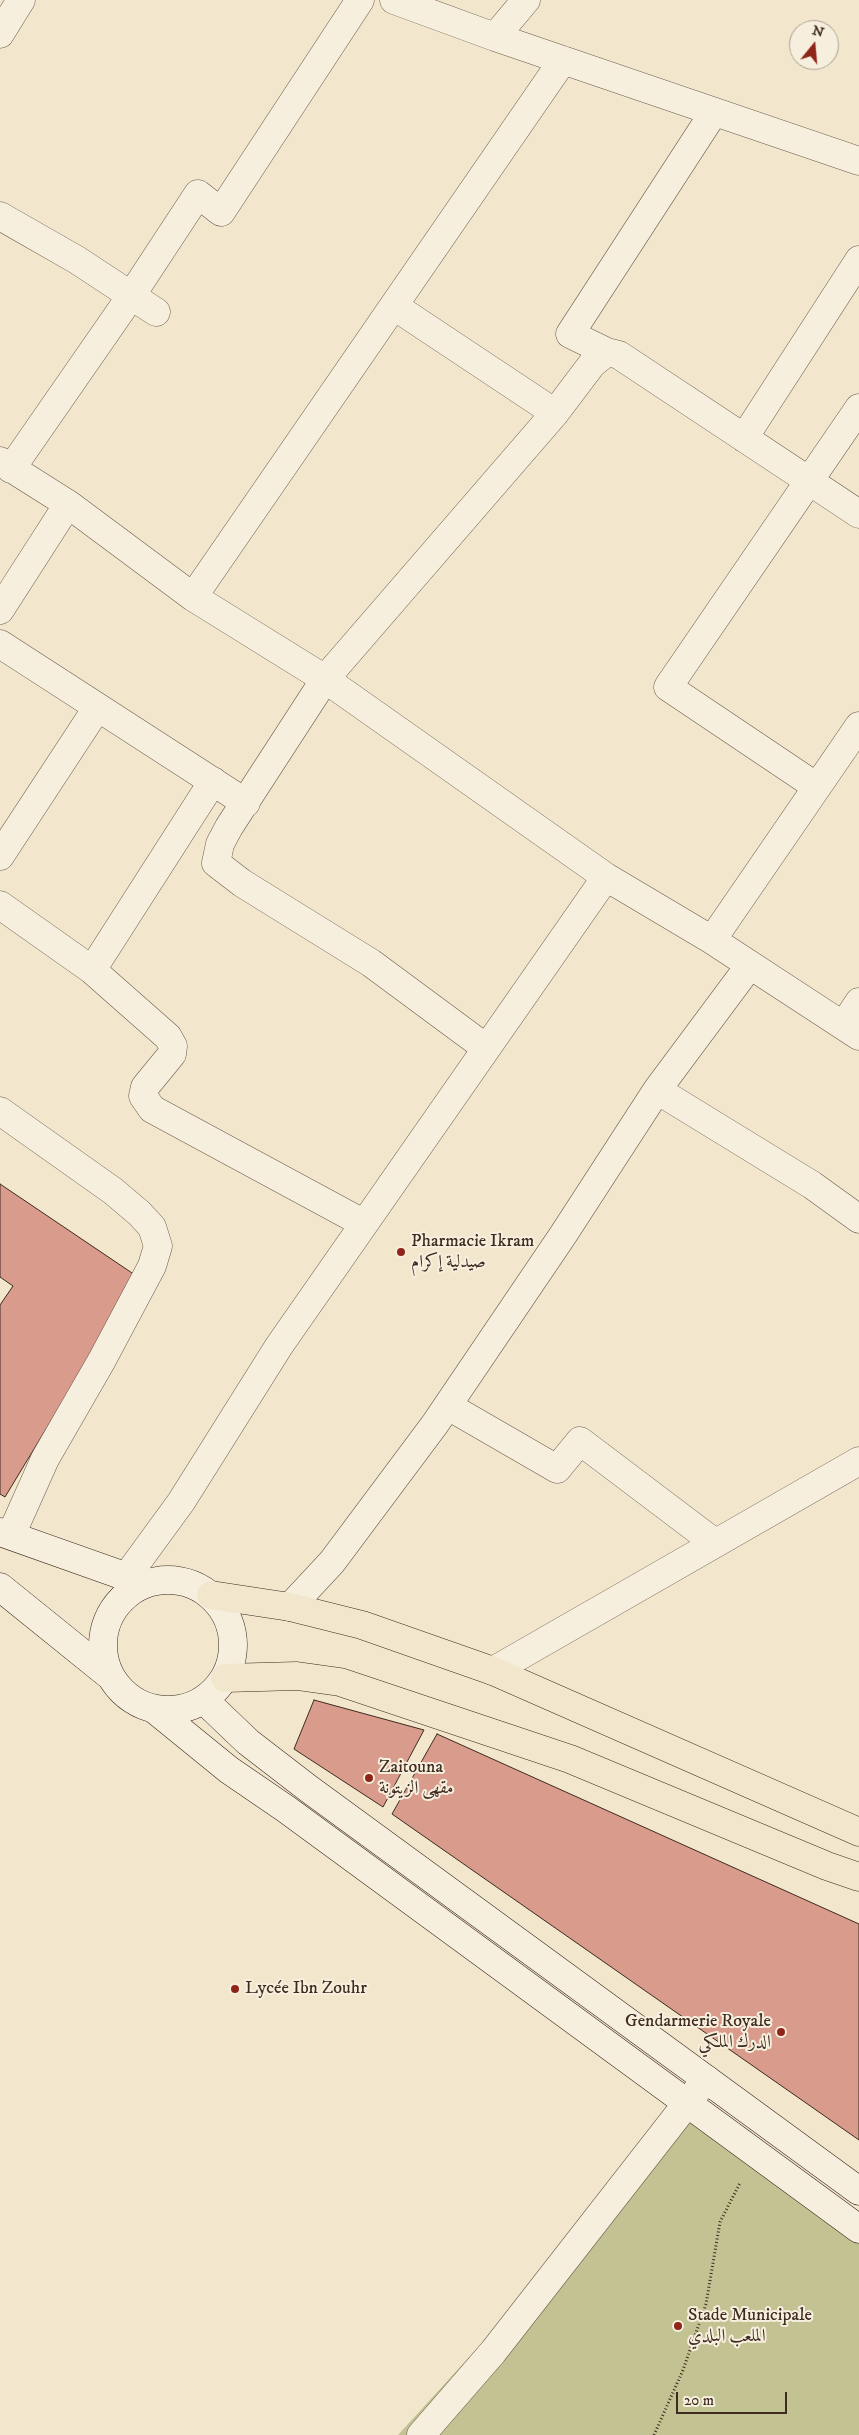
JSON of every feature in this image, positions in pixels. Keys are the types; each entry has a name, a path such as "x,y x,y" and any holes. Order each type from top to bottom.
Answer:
{"main road":[{"path":"211,1595 290,1607 362,1626 493,1670 859,1832"},
{"path":"225,1678 297,1676 340,1682 570,1759 817,1862 859,1877"}],"street":[{"path":"0,34 21,0"},
{"path":"360,0 221,212 198,194 131,296 6,465 68,504 193,597 325,679 606,877 712,940 851,1030 859,1002"},
{"path":"394,0 495,37 859,161"},
{"path":"495,37 526,0"},
{"path":"193,597 564,60"},
{"path":"714,112 570,334 607,352 619,354 859,514"},
{"path":"0,216 77,260 156,312"},
{"path":"744,438 859,260"},
{"path":"394,306 555,413"},
{"path":"486,1048 372,963 242,883 216,863 220,844 325,679 555,413 592,364 607,352"},
{"path":"817,787 668,687 859,408"},
{"path":"0,610 68,504"},
{"path":"0,644 246,803"},
{"path":"0,856 97,708"},
{"path":"712,940 859,726"},
{"path":"92,970 213,781"},
{"path":"0,1111 113,1191 139,1213 152,1227 158,1246 152,1266 116,1334 5,1533 136,1580 168,1579 191,1583 211,1595 226,1613 233,1634 232,1656 225,1678 204,1700 180,1710 154,1709 136,1703 120,1691 109,1675 102,1654 103,1632 111,1611 136,1580 181,1502 279,1346 606,877"},
{"path":"0,905 92,970 159,1028 172,1046 172,1054 145,1087 143,1096 152,1109 363,1223"},
{"path":"290,1607 332,1562 448,1406 657,1090 750,965"},
{"path":"657,1090 812,1185 859,1219"},
{"path":"448,1406 557,1469 580,1441 715,1543"},
{"path":"493,1670 859,1461"},
{"path":"0,1587 109,1675"},
{"path":"204,1700 248,1742 309,1789 859,2191"},
{"path":"154,1709 229,1770 286,1809 859,2229"},
{"path":"421,2435 493,2352 706,2079"}],"path":[{"path":"654,2435 682,2370 706,2304 720,2222 756,2154"}],"shaded area":[{"name":"Stade Municipale الملعب البلدي","path":"700,2104 859,2216 859,2435 398,2435"}],"building":[{"path":"0,1184 138,1277 5,1497 0,1494 0,1305 13,1286 0,1277"},
{"name":"Zaitouna مقهى الزيتونة","path":"314,1700 424,1730 383,1807 294,1749"},
{"name":"Gendarmerie Royale الدرك الملكي","path":"437,1734 859,1924 859,2140 392,1814"}],"place":[{"name":"Pharmacie Ikram صيدلية إكرام","path":"401,1252"},
{"name":"Zaitouna مقهى الزيتونة","path":"369,1778"},
{"name":"Lycée Ibn Zouhr","path":"235,1989"},
{"name":"Gendarmerie Royale الدرك الملكي","path":"781,2032"},
{"name":"Stade Municipale الملعب البلدي","path":"678,2326"}]}
